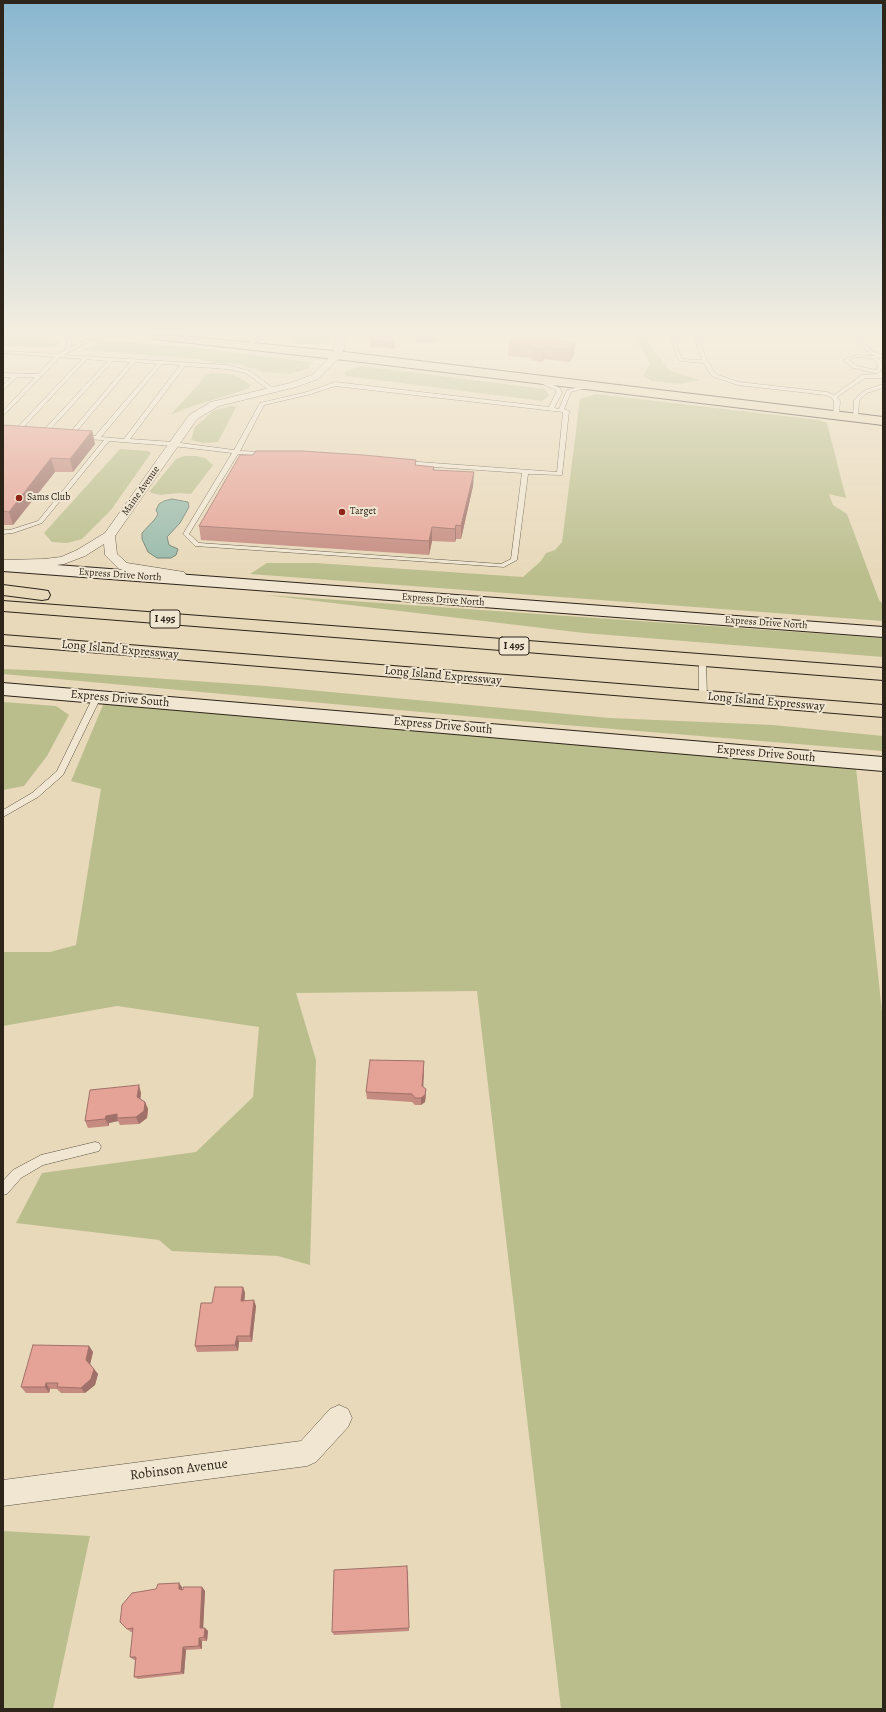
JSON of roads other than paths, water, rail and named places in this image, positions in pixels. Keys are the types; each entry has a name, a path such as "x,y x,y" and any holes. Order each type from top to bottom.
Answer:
{"main road":[{"path":"852,416 883,421"},
{"name":"Express Drive North","path":"3,565 301,589 883,632"},
{"path":"3,590 326,631"},
{"name":"I 495","path":"3,606 883,674"},
{"name":"Long Island Expressway","path":"3,640 883,711"},
{"path":"3,650 232,659"},
{"name":"Express Drive South","path":"3,689 883,764"}],"street":[{"name":"Maine Avenue","path":"109,536 188,422 195,416"},
{"path":"3,565 44,563 64,560 81,554 109,536 111,555 113,559 129,569 301,589"},
{"name":"Robinson Avenue","path":"3,1493 307,1453 339,1418"}],"lane":[{"path":"22,433 12,433 29,416"},
{"path":"42,435 60,416"},
{"path":"69,436 86,416"},
{"path":"97,438 116,416"},
{"path":"126,440 144,416"},
{"path":"256,416 236,452 186,534 197,545 502,566 514,560 526,476 525,471"},
{"path":"394,463 560,474 566,416"},
{"path":"35,434 49,435"},
{"path":"62,436 174,444 271,455"},
{"path":"3,532 11,532 40,522 108,439"},
{"path":"702,660 702,697"},
{"path":"3,814 35,795 60,773 97,697"},
{"path":"3,1190 17,1174 41,1160 95,1147"}],"place":[{"name":"Sams Club","path":"19,498"},
{"name":"Target","path":"342,512"}]}
